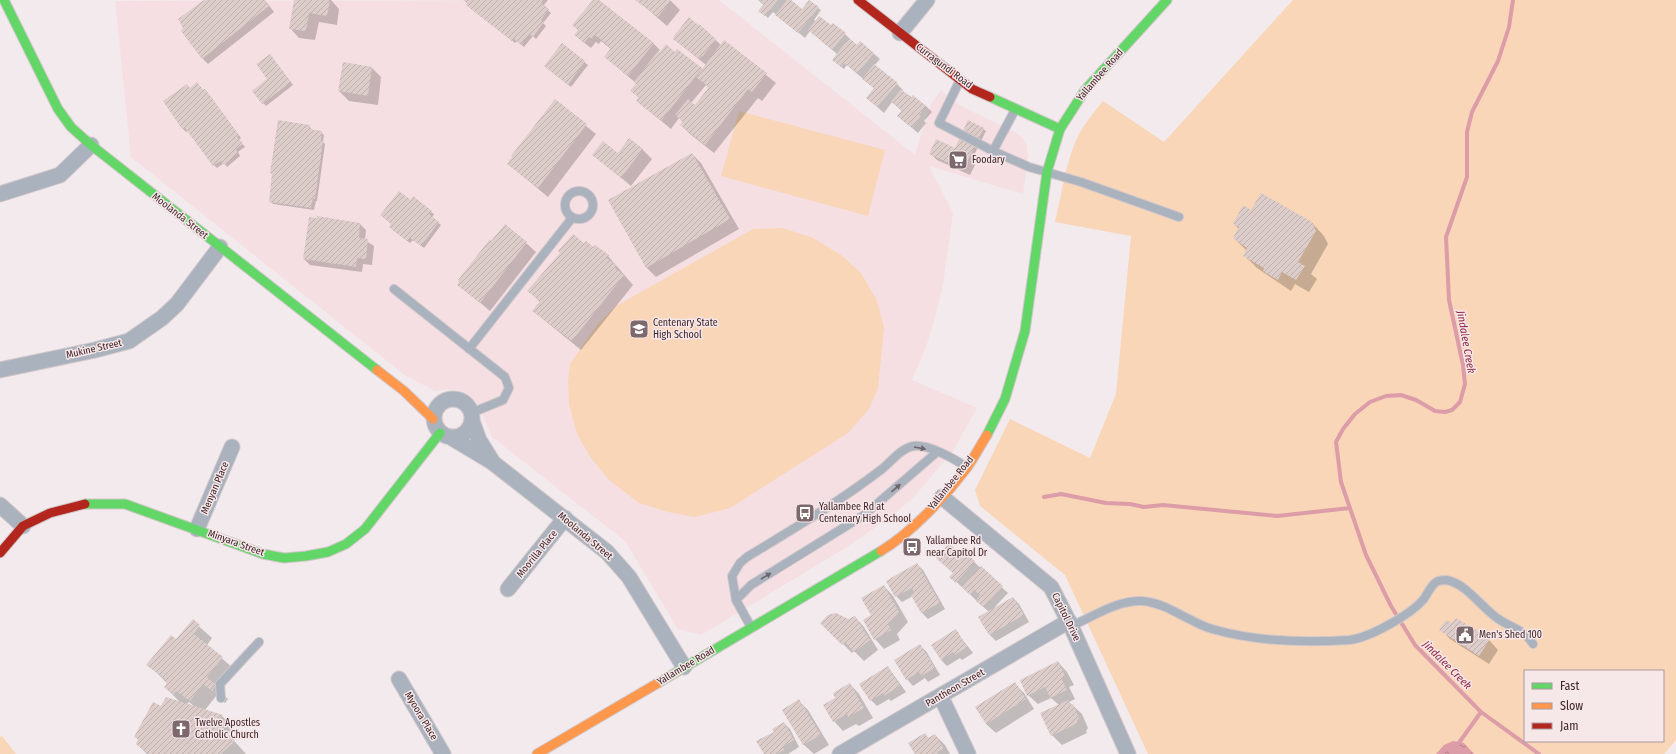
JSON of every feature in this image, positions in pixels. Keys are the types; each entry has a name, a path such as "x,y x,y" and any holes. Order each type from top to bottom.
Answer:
{"street":[{"name":"Moolanda Street","path":"4,0 58,109 71,127 91,145 404,391 433,419"},
{"name":"Curragundi Road","path":"858,0 972,89 1060,129"},
{"path":"900,33 928,0"},
{"name":"Yallambee Road","path":"537,754 883,550 922,518 967,468 988,434 1005,399 1015,368 1024,331 1046,172 1060,129 1085,90 1167,0"},
{"path":"0,194 60,175 91,145"},
{"name":"Mukine Street","path":"0,370 95,350 129,341 152,326 177,304 220,247"},
{"name":"Moolanda Street","path":"404,391 442,403"},
{"path":"453,399 459,400 469,408 472,417 467,432 461,436 446,436 433,419 437,407 442,403 453,399"},
{"name":"Moolanda Street","path":"472,417 479,440 492,462"},
{"name":"Moolanda Street","path":"446,436 492,462 607,552 629,577 684,668"},
{"name":"Minyara Street","path":"0,553 23,526 50,513 73,506 99,504 125,504 198,529 263,554 284,558 328,552 346,544 365,529 446,436"},
{"name":"Menyan Place","path":"198,529 232,447"},
{"name":"Capitol Drive","path":"942,497 1051,587 1070,623 1128,754"},
{"path":"0,505 23,526"},
{"name":"Moorilla Place","path":"508,589 565,518"},
{"name":"Pantheon Street","path":"840,754 1070,623"},
{"name":"Myoora Place","path":"399,679 443,754"},
{"path":"941,697 968,754"}],"lane":[{"path":"960,80 939,123 993,151 1029,167 1081,182 1179,217"},
{"path":"993,151 1015,109"},
{"path":"469,349 572,218"},
{"path":"394,289 505,377 509,388 503,400 472,417"},
{"path":"751,628 736,600 732,576 740,563 747,557 824,510 865,482 905,450 914,446 953,458 967,468"},
{"path":"736,600 751,585 864,515 937,452"},
{"path":"1070,623 1104,610 1141,601 1157,604 1210,628 1280,642 1352,639 1370,635 1392,623 1422,601 1434,584 1440,580 1447,580 1464,590 1497,618 1522,632 1533,644"},
{"path":"221,698 220,684 259,642"}],"shaded area":[{"name":"Centenary State High School","path":"719,0 915,155 930,106 941,90 959,105 1022,137 1027,145 1028,157 1023,194 929,166 953,213 943,284 936,314 927,344 912,380 977,408 953,451 911,500 883,522 850,545 701,635 678,629 625,541 492,437 477,402 465,393 454,389 435,391 406,376 131,157 115,1"},
{"path":"1293,0 1676,0 1676,740 1664,754 1148,754 1065,575 980,506 975,490 1010,419 1090,458 1116,394 1131,236 1055,222 1065,177 1075,144 1079,134 1090,117 1103,101 1164,142"},
{"path":"739,111 885,150 868,216 721,176"},
{"path":"783,228 813,238 841,255 861,273 877,301 884,328 878,388 869,409 848,433 730,508 695,517 668,512 639,503 609,480 591,458 577,434 569,403 568,381 570,364 597,325 616,306 753,229"},
{"path":"2,736 16,754 0,754 0,737"}],"water":[{"path":"1453,741 1464,743 1474,754 1436,754 1444,745"}],"building":[{"path":"204,0 265,0 269,6 202,59 181,31 183,28 178,19"},
{"path":"294,0 330,0 327,16 309,13 306,31 289,29"},
{"path":"463,0 543,0 541,3 549,9 541,20 544,22 533,37 529,34 521,45 514,39 512,41 466,5 467,3"},
{"path":"593,0 599,0 654,43 628,76 604,57 611,48 595,35 592,39 589,37 584,43 574,35 578,30 572,25"},
{"path":"635,0 671,0 658,17"},
{"path":"759,0 778,0 765,16 758,11 764,4"},
{"path":"787,0 791,0 802,9 809,0 819,7 798,33 775,15"},
{"path":"819,16 831,25 833,23 846,33 832,50 808,30"},
{"path":"689,17 716,39 699,59 673,39"},
{"path":"849,38 857,45 860,41 874,53 858,73 844,63 841,67 832,60"},
{"path":"724,40 767,73 752,92 748,89 705,145 680,125 683,121 675,115 688,99 695,105 709,87 696,77"},
{"path":"562,43 585,61 568,85 544,66"},
{"path":"666,44 675,52 677,49 702,68 661,121 636,101 639,97 630,91 636,84 634,82 658,51 660,52"},
{"path":"270,54 291,82 262,104 252,91 267,79 256,64"},
{"path":"343,62 372,67 368,96 338,91"},
{"path":"874,64 898,83 877,107 866,98 874,88 862,79"},
{"path":"197,82 203,90 206,90 239,135 237,137 243,144 236,149 238,153 224,165 221,161 213,166 185,128 182,129 163,101 187,84 190,88"},
{"path":"901,89 911,98 913,95 926,106 912,128 897,116 902,110 891,102"},
{"path":"555,99 587,124 538,188 507,164 512,157 511,156"},
{"path":"278,120 310,125 309,129 322,131 321,140 323,141 315,199 313,198 311,208 269,202 272,173 270,173"},
{"path":"968,120 984,128 963,170 929,154 936,139 955,148"},
{"path":"629,138 643,149 621,178 592,155 603,141 618,153"},
{"path":"692,153 730,219 646,268 608,200"},
{"path":"399,191 411,200 413,196 432,211 429,214 439,222 421,246 410,238 407,241 389,227 391,224 380,215"},
{"path":"1261,193 1312,222 1316,231 1298,262 1305,266 1296,280 1282,272 1278,280 1263,271 1264,268 1243,256 1247,248 1233,238 1239,227 1233,224 1243,205 1251,210"},
{"path":"317,216 360,223 359,238 368,239 366,259 357,258 356,267 303,259 309,217 317,218"},
{"path":"505,224 527,242 480,303 457,285 459,282 458,280 490,239 491,241"},
{"path":"573,234 584,243 586,241 593,247 595,245 609,255 607,258 617,266 615,268 624,275 572,341 532,311 540,301 527,291 560,253 558,251"},
{"path":"949,543 959,553 962,550 975,561 956,583 949,577 953,573 936,558"},
{"path":"917,563 940,603 921,613 911,595 914,593 912,588 895,597 886,581"},
{"path":"981,566 1003,586 983,607 976,601 980,595 974,590 970,595 962,587"},
{"path":"884,585 899,612 888,624 891,630 874,640 863,620 871,615 861,598"},
{"path":"1013,597 1024,615 989,635 978,617"},
{"path":"836,613 848,619 855,616 870,640 854,652 845,642 842,645 820,623 828,615"},
{"name":"Men's Shed 100","path":"1456,618 1490,639 1479,656 1439,630 1446,620 1452,623"},
{"path":"193,619 200,625 194,634 223,657 207,677 216,685 212,691 203,684 190,701 176,691 173,695 164,687 167,683 164,681 165,679 146,665 171,635 176,639"},
{"path":"956,629 967,647 955,655 953,652 941,660 931,645"},
{"path":"920,644 935,668 921,676 919,672 906,680 894,660"},
{"path":"1058,661 1065,676 1061,678 1067,690 1050,698 1045,687 1027,696 1020,680"},
{"path":"888,666 900,686 884,696 883,693 870,701 859,684"},
{"path":"1015,682 1026,699 986,724 975,707"},
{"path":"850,683 864,708 848,717 847,714 833,722 823,705 835,698 833,693"},
{"name":"Twelve Apostles Catholic Church","path":"166,697 223,715 217,721 235,741 221,754 149,754 136,744 138,739 134,737 153,702 161,706"},
{"path":"799,699 821,735 803,745 782,710"},
{"path":"1068,700 1071,705 1073,704 1079,718 1077,721 1078,723 1051,736 1040,713"},
{"path":"784,722 794,740 783,747 784,750 776,754 764,754 756,741 774,732 772,729"},
{"path":"925,733 928,738 935,734 944,749 937,752 938,754 915,754 908,743"}],"waterway":[{"name":"Jindalee Creek","path":"1513,0 1509,27 1498,61 1472,112 1467,132 1467,177 1446,237 1449,300 1463,365 1465,384 1460,402 1452,410 1445,412 1435,411 1416,400 1401,395 1386,396 1370,402 1355,414 1343,429 1336,442 1341,482 1366,555 1391,606 1415,645 1481,712 1539,754"},
{"path":"1044,497 1061,494 1106,503 1130,504 1144,507 1163,505 1277,516 1350,508"},
{"path":"1451,754 1481,712"}],"traffic: fast":[{"path":"4,0 58,109 71,127 91,145 377,370"},
{"path":"987,435 1005,399 1025,331 1047,172 1060,129 1085,90 1167,0"},
{"path":"990,97 1060,129"},
{"path":"85,504 125,504 263,554 284,558 328,552 346,544 365,529 440,433"},
{"path":"658,683 881,551"}],"traffic: slow":[{"path":"377,370 404,391 433,419"},
{"path":"881,551 916,525 938,503 972,461 987,435"},
{"path":"537,754 658,683"}],"traffic: jam":[{"path":"858,0 972,89 990,97"},
{"path":"0,553 23,526 50,513 85,504"}],"place":[{"name":"Foodary","path":"958,160"},
{"name":"Centenary State High School","path":"639,329"},
{"name":"Yallambee Rd at Centenary High School","path":"805,513"},
{"name":"Yallambee Rd near Capitol Dr","path":"912,547"},
{"name":"Men's Shed 100","path":"1465,635"},
{"name":"Twelve Apostles Catholic Church","path":"181,729"}]}
